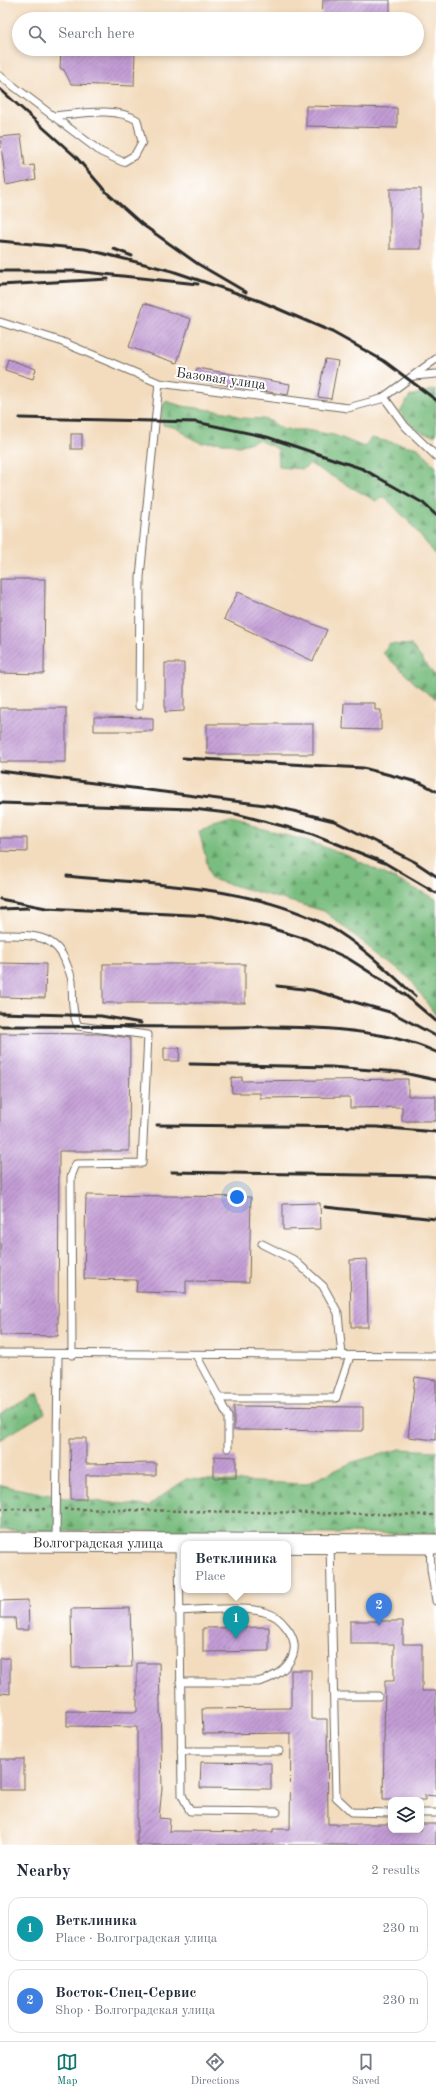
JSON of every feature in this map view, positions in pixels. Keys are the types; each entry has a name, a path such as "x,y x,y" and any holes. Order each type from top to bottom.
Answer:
{"main road":[{"name":"Волгоградская улица","path":"0,1542 179,1543"},
{"name":"Волгоградская улица","path":"291,1543 433,1544"}],"lane":[{"path":"0,76 101,152 124,162 135,155 142,142 137,120 127,114 95,112 54,116"},
{"name":"Базовая улица","path":"0,322 60,341 159,383 348,408 384,397 436,359"},
{"path":"412,376 436,374"},
{"path":"139,706 140,577 159,383"},
{"path":"384,397 405,426 436,456"},
{"path":"0,935 44,938 56,946 65,959 72,978 73,1015 78,1026 148,1035 142,1163 76,1164 72,1177 72,1355"},
{"path":"219,1398 336,1398 346,1356 338,1313 323,1286 294,1260 262,1244"},
{"path":"0,1354 436,1356"},
{"path":"56,1542 55,1509 58,1355"},
{"path":"196,1355 228,1417 228,1448"},
{"path":"179,1543 178,1611 182,1795 190,1811 277,1812"},
{"path":"330,1543 336,1797 352,1812 388,1812"},
{"path":"433,1544 431,1569 436,1601"},
{"path":"178,1611 226,1610 263,1612 278,1618 292,1635 295,1651 288,1666 270,1679 258,1682 180,1682"},
{"path":"334,1696 378,1696"},
{"path":"181,1751 279,1751"},
{"path":"424,1813 436,1813"}],"path":[{"path":"0,1509 436,1514"}],"green space":[{"path":"436,389 436,435 430,435 415,428 400,412 410,396"},
{"path":"165,401 182,406 232,413 240,418 263,419 270,421 284,430 305,430 334,435 364,447 371,438 418,448 436,467 436,555 411,524 385,497 376,501 310,464 303,469 279,467 278,449 258,440 239,446 217,442 201,443 189,437 178,428 163,425 161,416"},
{"path":"389,644 411,645 436,677 436,699 418,686 383,653"},
{"path":"231,822 305,840 348,856 436,899 436,1016 411,980 324,911 211,879 199,831"},
{"path":"38,1393 45,1413 0,1440 0,1414"},
{"path":"400,1449 436,1451 436,1534 0,1530 0,1485 71,1499 148,1506 186,1479 306,1484 353,1462"}],"building":[{"path":"323,0 390,0 390,12 322,12"},
{"path":"61,56 135,56 134,86 71,84 64,70 60,68"},
{"path":"306,106 397,108 397,128 306,126"},
{"path":"21,135 25,166 34,165 36,179 6,185 0,137"},
{"path":"390,189 421,189 421,249 390,249"},
{"path":"144,303 191,319 177,363 129,347"},
{"path":"8,359 36,369 33,379 5,370"},
{"path":"325,359 338,361 331,399 318,397"},
{"path":"197,368 290,384 288,395 195,380"},
{"path":"71,434 82,434 82,449 71,449"},
{"path":"0,579 45,579 44,674 0,673"},
{"path":"238,592 327,630 313,661 224,619"},
{"path":"165,663 184,663 184,711 165,712"},
{"path":"344,703 375,703 375,710 381,710 381,730 343,729"},
{"path":"0,708 66,708 66,762 0,762"},
{"path":"94,717 153,718 153,731 94,731"},
{"path":"207,724 313,724 313,754 207,754"},
{"path":"0,838 27,838 27,852 0,851"},
{"path":"0,963 46,964 45,998 0,997"},
{"path":"103,964 245,964 245,1003 103,1003"},
{"path":"0,1033 101,1034 130,1038 129,1151 59,1151 58,1336 0,1335"},
{"path":"164,1048 180,1048 179,1061 164,1061"},
{"path":"242,1077 242,1081 408,1079 408,1096 436,1096 436,1121 402,1121 402,1107 350,1108 350,1097 260,1098 260,1093 232,1093 231,1078"},
{"path":"86,1195 251,1197 249,1282 186,1281 186,1293 136,1292 137,1280 84,1279"},
{"path":"320,1203 321,1229 283,1230 283,1204"},
{"path":"367,1259 368,1327 351,1327 350,1260"},
{"path":"415,1377 436,1380 436,1440 408,1437"},
{"path":"234,1406 363,1407 363,1431 234,1430"},
{"path":"70,1438 86,1438 86,1464 156,1463 156,1475 86,1475 86,1499 71,1499"},
{"path":"214,1456 236,1457 236,1478 214,1478"},
{"path":"28,1600 29,1630 16,1630 15,1618 0,1618 0,1601"},
{"path":"130,1608 132,1667 72,1668 71,1609"},
{"path":"350,1621 403,1621 403,1644 422,1644 422,1691 436,1691 436,1796 425,1795 425,1800 424,1797 388,1797 388,1800 383,1800 385,1681 394,1681 394,1644 350,1644"},
{"path":"269,1627 269,1651 203,1652 203,1628"},
{"path":"0,1658 10,1658 10,1694 0,1693"},
{"path":"137,1663 159,1663 162,1788 159,1818 170,1819 169,1831 273,1832 273,1829 290,1829 291,1733 203,1734 202,1709 291,1708 291,1670 311,1670 311,1719 327,1719 328,1824 388,1824 388,1833 424,1833 424,1824 436,1824 436,1845 137,1845 137,1727 67,1726 67,1711 137,1712"},
{"path":"0,1759 24,1759 24,1790 0,1790"},
{"path":"201,1762 271,1763 271,1789 200,1788"}],"railway":[{"path":"0,89 76,157 106,192 143,225 198,264 246,292"},
{"path":"0,241 85,249 172,271 260,301 332,332 384,361 436,400"},
{"path":"114,249 132,256"},
{"path":"0,271 75,271 198,284"},
{"path":"0,285 108,279"},
{"path":"20,418 196,422 267,437 363,469 423,503 436,515"},
{"path":"183,758 363,768 421,783 436,791"},
{"path":"0,771 273,806 334,821 415,862 436,876"},
{"path":"0,803 193,809 236,814 310,833 385,863 436,893"},
{"path":"67,876 202,889 268,903 300,913 330,927 352,941 415,996"},
{"path":"0,899 46,908 211,916 267,927 306,939 349,959 404,994 436,1021"},
{"path":"0,909 28,908"},
{"path":"277,986 312,990 393,1013 436,1036"},
{"path":"0,1013 101,1016 141,1023"},
{"path":"0,1026 295,1027 355,1031 384,1036 411,1043 436,1052"},
{"path":"190,1064 331,1067 399,1072 436,1080"},
{"path":"157,1125 377,1127 436,1132"},
{"path":"172,1172 436,1177"},
{"path":"325,1207 436,1219"}],"place":[{"name":"Восток-Спец-Сервис","path":"379,1626"},
{"name":"Ветклиника","path":"236,1639"}]}
